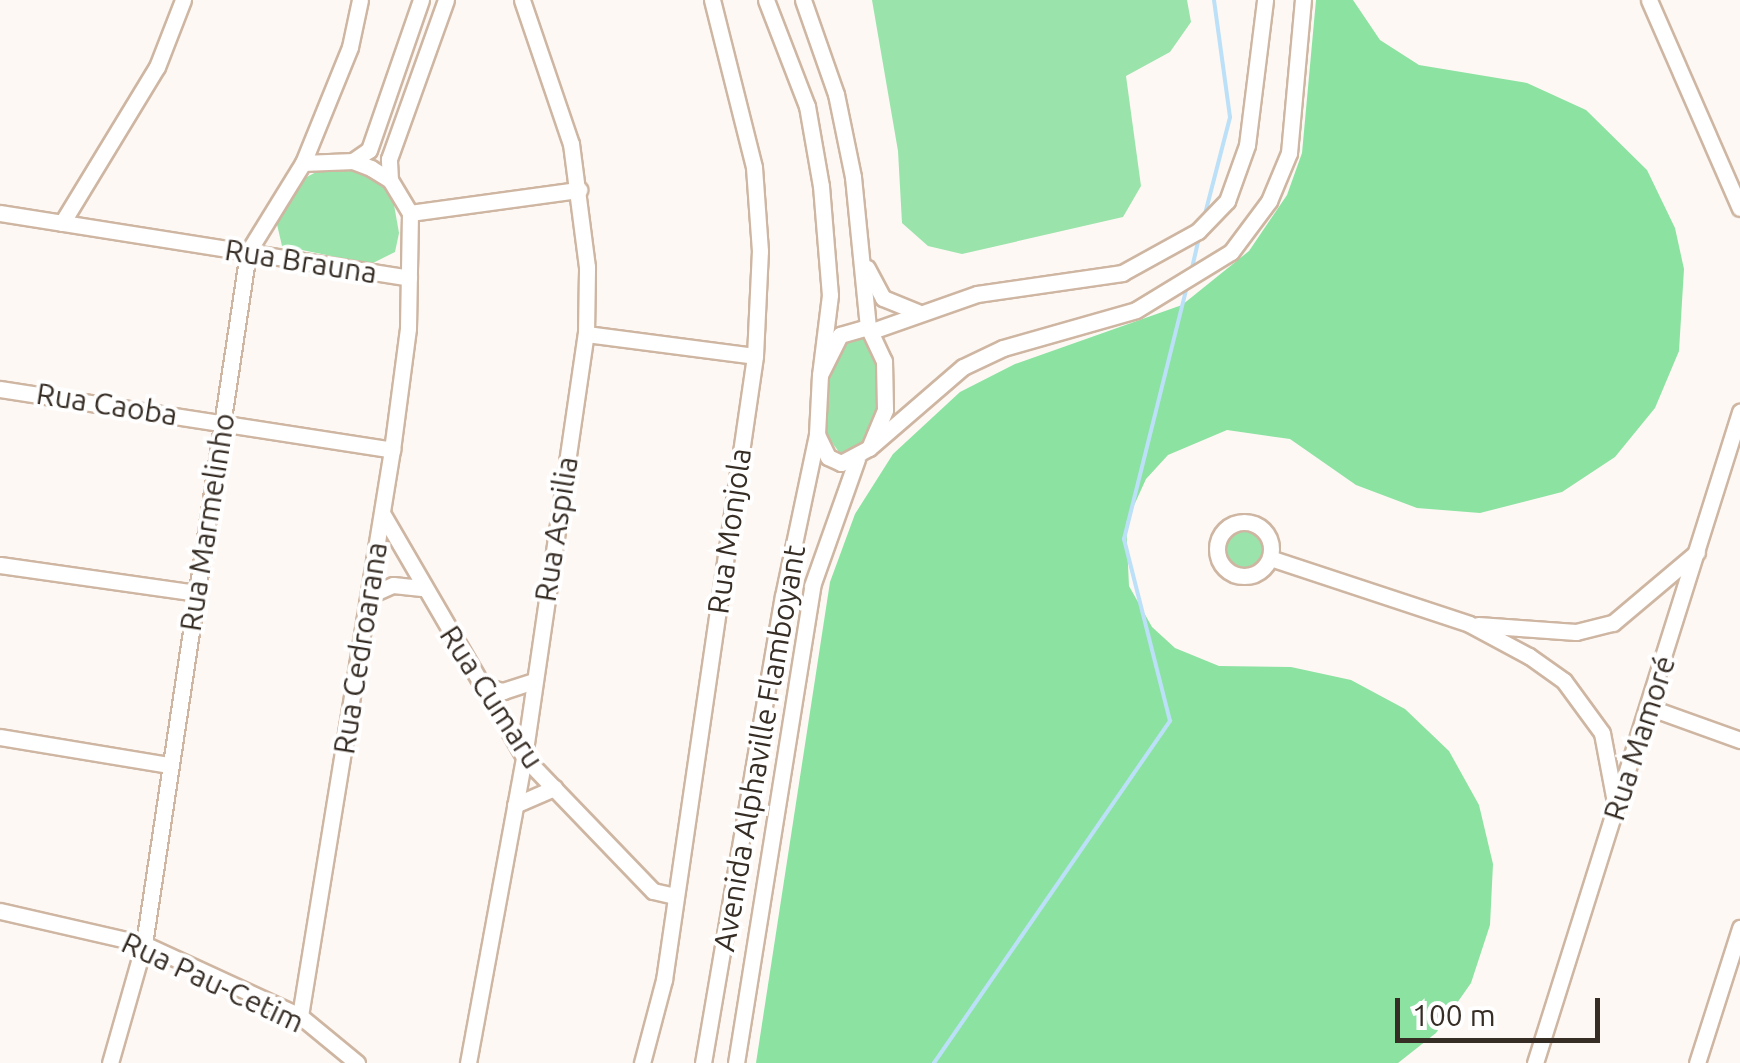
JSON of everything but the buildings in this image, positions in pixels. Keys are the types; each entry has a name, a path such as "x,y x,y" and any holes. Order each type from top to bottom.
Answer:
{"street":[{"path":"62,223 157,67 183,0"},
{"name":"Rua Marmelinho","path":"110,1063 144,944 248,252 303,164 350,46 360,0"},
{"path":"353,161 369,150 421,0"},
{"path":"446,0 389,159 390,180 410,212 578,190"},
{"name":"Rua Aspilia","path":"468,1063 524,757 586,334 578,190 548,62 522,0"},
{"name":"Rua Monjola","path":"642,1063 675,896 755,356 760,251 754,167 712,0"},
{"path":"766,0 807,106 820,186 830,295 820,375"},
{"path":"803,0 836,94 870,329"},
{"path":"820,375 840,335 977,294 1122,273 1198,231 1227,201 1247,145 1265,0"},
{"path":"817,434 828,457 842,463 863,453 963,367 1002,348 1136,310 1232,252 1269,200 1289,153 1303,0"},
{"path":"1649,0 1740,208"},
{"path":"303,164 353,161 390,180"},
{"name":"Rua Brauna","path":"0,213 409,278 410,212"},
{"path":"861,256 883,298 918,312"},
{"name":"Rua Cedroarana","path":"300,1016 392,450 409,278"},
{"name":"Avenida Alphaville Flamboyant","path":"736,1063 812,586 887,385 870,329"},
{"path":"586,334 755,356"},
{"name":"Avenida Alphaville Flamboyant","path":"703,1063 817,434 820,375"},
{"name":"Rua Caoba","path":"0,388 392,450"},
{"name":"Rua Mamoré","path":"1535,1063 1700,550 1740,412"},
{"name":"Rua Cumaru","path":"382,513 524,757 652,891 675,896"},
{"path":"1469,624 1538,633 1613,623 1700,550"},
{"path":"1270,558 1469,624 1529,656 1564,681 1602,733 1616,807"},
{"path":"0,565 196,593"},
{"path":"368,596 393,585 424,588"},
{"path":"1529,656 1538,633"},
{"path":"480,685 504,691 533,681"},
{"path":"1650,708 1740,740"},
{"path":"0,737 170,765"},
{"path":"515,806 554,788"},
{"name":"Rua Pau-Cetim","path":"0,911 144,944 300,1016 358,1063"},
{"path":"1697,1063 1740,928"}],"green space":[{"path":"872,0 1187,0 1191,22 1170,52 1126,76 1141,186 1123,217 962,254 928,246 902,223 898,151"},
{"path":"1316,0 1353,0 1380,40 1419,65 1527,83 1586,110 1647,170 1675,228 1684,269 1679,351 1655,408 1615,457 1562,492 1480,513 1417,508 1356,485 1290,439 1227,430 1168,455 1146,479 1126,523 1129,586 1152,627 1175,648 1219,666 1291,667 1351,680 1405,709 1449,751 1479,805 1493,864 1490,925 1471,983 1436,1033 1398,1063 756,1063 830,582 855,514 893,454 960,392 1015,364 1182,305 1249,251 1287,195 1302,153"},
{"path":"352,168 380,183 393,199 399,233 395,252 371,264 282,246 276,220 301,180 320,170"},
{"path":"862,335 878,358 877,408 863,444 842,456 824,432 827,377 845,341"},
{"path":"1244,527 1259,534 1266,549 1259,564 1244,571 1229,564 1222,549 1229,534"}],"waterway":[{"path":"1205,214 1230,117 1214,0"},
{"path":"1192,268 1199,238"},
{"path":"934,1063 1170,721 1124,539 1186,290"}]}
